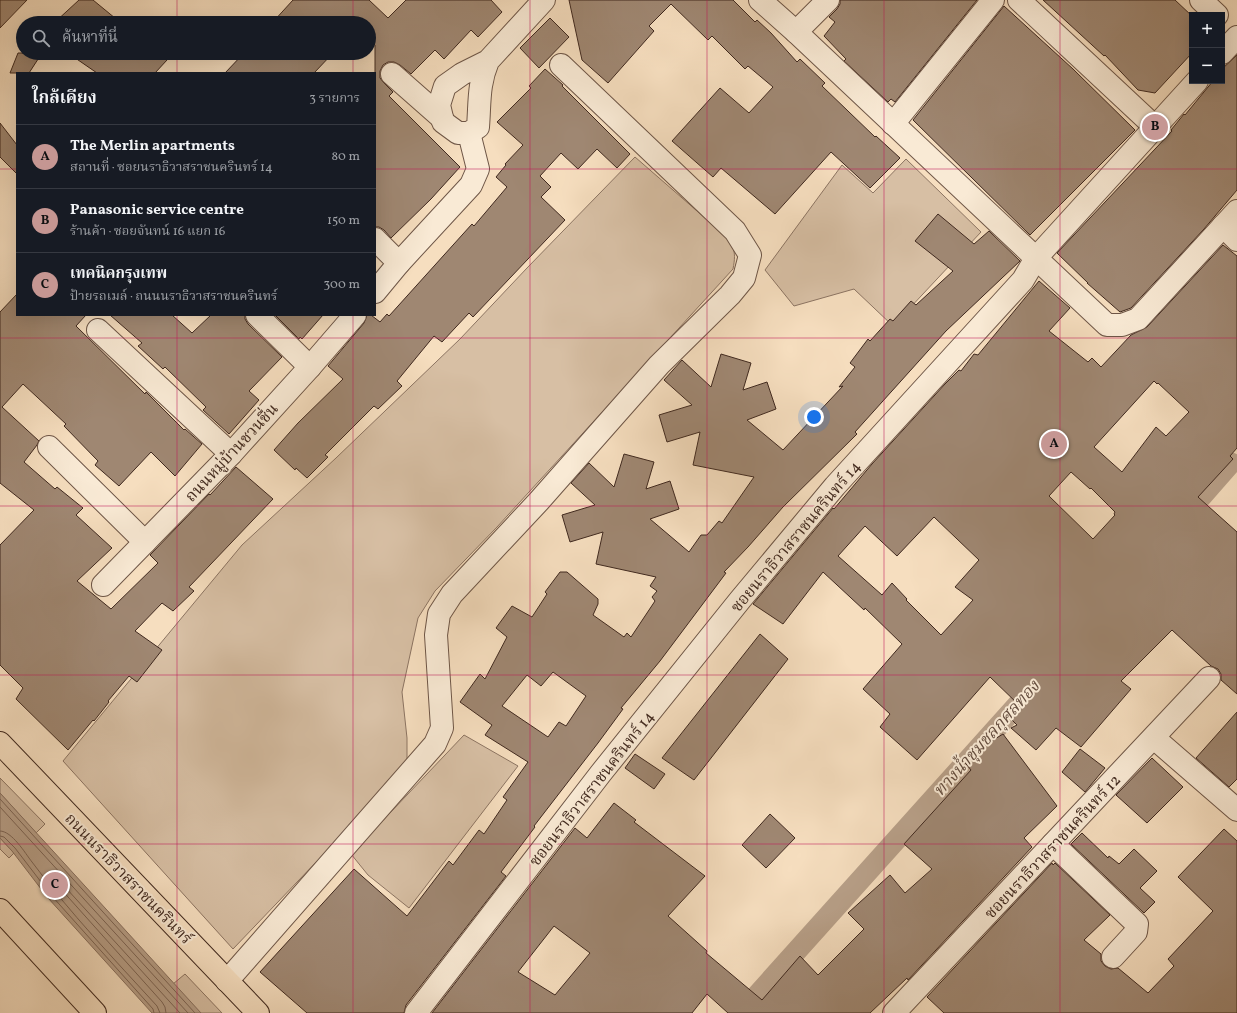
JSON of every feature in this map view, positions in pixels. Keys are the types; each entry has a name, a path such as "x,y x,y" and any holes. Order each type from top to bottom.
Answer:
{"main road":[{"name":"ถนนนราธิวาสราชนครินทร์","path":"0,743 258,1013"},
{"path":"0,910 95,1013"}],"street":[{"path":"488,61 462,74 445,86 439,105 443,122 458,133 469,133 478,127 480,88 483,72 488,61 544,0"},
{"path":"760,0 796,32 1107,325 1122,325 1138,319 1232,226"},
{"path":"796,32 828,0"},
{"path":"893,124 993,0"},
{"path":"1019,0 1155,127"},
{"path":"1201,0 1214,12"},
{"path":"1225,23 1237,35 1225,49"},
{"path":"227,981 435,744 442,728 436,635 439,614 452,594 539,501 659,365 730,295 744,278 750,255 735,232 562,64"},
{"path":"392,74 442,118"},
{"name":"ซอยนราธิวาสราชนครินทร์ 14","path":"416,1013 601,773 740,600 835,486 1023,280 1036,258 1194,84"},
{"path":"376,291 399,263 471,185 478,169 469,133"},
{"path":"376,240 399,263"},
{"path":"258,316 310,368"},
{"name":"ถนนหมู่บ้านชวนชื่น","path":"103,585 231,454 310,368 354,316"},
{"path":"98,330 231,454"},
{"path":"49,447 145,542"},
{"name":"ซอยนราธิวาสราชนครินทร์ 12","path":"894,1013 1210,678"},
{"path":"1154,738 1237,810"},
{"path":"1054,844 1137,924 1136,932 1113,958"}],"shaded area":[{"path":"635,157 720,231 733,248 733,269 497,527 435,591 418,618 402,692 407,738 407,759 385,790 233,949 63,761 242,545 336,458 460,339"},
{"path":"906,159 981,232 893,326 854,289 794,306 765,270 842,165 873,193"},
{"path":"464,735 518,766 409,908 368,875 351,854"},
{"path":"0,778 45,824 36,833 0,793"},
{"path":"0,838 14,853 9,858 0,849"},
{"path":"185,974 222,1013 200,1013 173,984"}],"water":[{"path":"0,793 201,1013 152,1013 48,898 12,851 0,838"}],"building":[{"path":"0,0 27,0 0,28"},
{"path":"79,0 93,0 112,16 62,16"},
{"path":"293,0 369,0 388,18 406,0 491,0 502,12 478,37 471,30 444,59 435,50 411,74 394,62 388,62 383,65 380,71 380,78 393,92 389,96 460,167 431,199 391,238 384,230 376,227 376,16 278,16"},
{"path":"569,0 733,0 755,22 757,20 771,33 797,62 800,59 825,83 822,86 875,137 876,136 900,158 870,188 831,152 775,214 721,168 713,177 672,141 720,88 749,113 773,87 748,66 745,69 712,36 708,40 671,4 649,26 654,31 608,83 582,60"},
{"path":"840,0 977,0 895,102 891,99 888,102 844,61 846,59 824,36 835,22 829,17 837,9 840,4"},
{"path":"1043,0 1175,0 1189,13 1189,56 1155,93 1138,90 1105,55 1104,56"},
{"path":"1004,6 1073,69 1135,130 1030,235 913,120"},
{"path":"550,18 569,37 539,68 520,48"},
{"path":"1237,55 1237,190 1204,229 1131,308 1120,312 1087,283 1057,253 1172,131 1171,130 1184,114 1185,115 1211,84 1225,84 1225,66"},
{"path":"16,58 16,60 37,60 30,72 10,73"},
{"path":"78,60 167,60 156,72 96,72"},
{"path":"237,60 326,60 315,72 226,72"},
{"path":"545,69 563,85 562,86 630,154 617,168 597,149 578,169 561,153 540,176 551,187 541,197 565,220 473,317 469,313 442,342 434,336 397,381 402,386 378,409 374,406 325,455 328,457 307,478 296,468 295,470 274,450 298,423 343,379 328,366 364,323 367,316 372,316 380,322 387,314 389,316 472,224 474,226 507,187 496,177 506,165 505,164 523,145 497,122 531,88 529,86"},
{"path":"0,123 16,144 16,173 0,157"},
{"path":"938,214 974,244 989,231 1020,261 946,331 855,432 857,434 783,507 724,572 726,573 660,661 621,708 623,709 598,743 534,826 535,827 501,872 506,876 406,1005 404,1013 307,1013 260,972 354,869 407,916 449,861 453,865 479,830 484,834 507,800 503,797 528,762 485,735 492,725 460,702 480,674 485,679 507,637 496,628 512,606 532,617 547,594 545,592 560,572 567,572 598,599 598,604 593,615 624,637 627,633 631,637 655,601 652,597 657,591 650,586 656,577 596,564 603,532 570,542 562,515 595,505 571,483 589,463 614,487 624,454 654,462 646,489 670,481 679,509 650,519 689,552 701,535 707,535 719,521 722,523 754,477 693,465 700,432 667,442 659,415 692,405 664,380 682,360 711,387 721,354 751,363 743,390 767,382 776,409 747,420 783,450 843,386 839,387 855,367 850,363 868,339 870,341 890,319 893,321 911,301 916,305 953,271 915,241","holes":["553,672 586,696 566,726 559,722 548,737 502,706 527,675 541,686"]},
{"path":"1223,245 1237,256 1237,448 1230,456 1233,459 1198,497 1237,532 1237,694 1221,680 1221,674 1218,669 1211,666 1172,630 1121,681 1131,689 1081,747 1056,728 1036,750 1011,728 1017,725 1009,717 1020,706 990,677 917,760 880,727 890,714 863,689 902,644 865,608 864,610 823,572 783,624 753,604 833,508 834,509 872,464 945,384 959,370 961,371 974,354 978,355 1039,281 1070,308 1049,331 1088,362 1092,358 1101,367 1131,335 1147,327","holes":["1154,381 1189,412 1166,436 1156,427 1122,472 1094,447","1071,472 1090,489 1091,488 1115,512 1115,515 1093,539 1049,496","934,517 979,560 955,587 973,600 941,635 906,600 907,599 892,583 882,595 838,556 865,526 897,556"]},
{"path":"16,295 16,316 85,316 76,326 145,394 146,392 184,430 185,429 202,444 175,476 151,452 119,486 95,465 98,461 64,426 66,424 23,384 2,407 39,441 24,462 55,489 57,487 83,508 76,515 112,548 77,581 111,609 158,563 150,555 236,467 273,499 189,587 194,591 173,611 162,603 135,631 162,650 137,682 129,676 108,701 109,702 94,721 93,720 68,750 16,699 23,688 0,665 0,545 34,510 0,483 0,312"},
{"path":"111,316 173,316 192,333 210,316 245,316 248,324 282,357 249,391 259,400 229,434 203,410 206,407 165,367 163,369 138,346 142,343"},
{"path":"276,316 322,316 302,339 300,337 299,339"},
{"path":"760,634 788,659 694,780 662,758"},
{"path":"1237,712 1237,779 1229,787 1196,758"},
{"path":"1003,734 1057,806 1024,838 1032,847 908,980 907,978 870,1013 728,1013 707,994 692,1013 432,1013 575,828 587,838 614,803 636,820 634,822 705,876 668,916 707,951 706,953 762,1000 800,956 818,975 864,929 848,913 890,875 905,893 932,869 904,844 971,770 962,759","holes":["554,926 590,953 555,995 518,972"]},
{"path":"1080,749 1105,768 1085,792 1062,772"},
{"path":"635,754 665,774 654,789 625,768"},
{"path":"1152,758 1183,787 1147,823 1116,795"},
{"path":"770,814 795,838 766,868 742,845"},
{"path":"1224,829 1237,841 1237,1013 944,1013 927,997 1052,863 1053,865 1055,863 1110,915 1084,940 1101,954 1101,961 1105,966 1111,969 1118,968 1148,993 1174,966 1168,959 1213,911 1178,877"},
{"path":"1082,833 1108,858 1109,856 1119,864 1134,849 1157,871 1140,888 1155,902 1144,913 1071,844"}],"waterway":[{"name":"ทางน้ำชุมชลกุศลทอง","path":"1181,520 1231,463"},
{"name":"ทางน้ำชุมชลกุศลทอง","path":"741,1013 1037,683"}],"place":[{"name":"Panasonic service centre","path":"1155,127"},
{"name":"The Merlin apartments","path":"1054,444"},
{"name":"เทคนิคกรุงเทพ","path":"55,885"}]}
